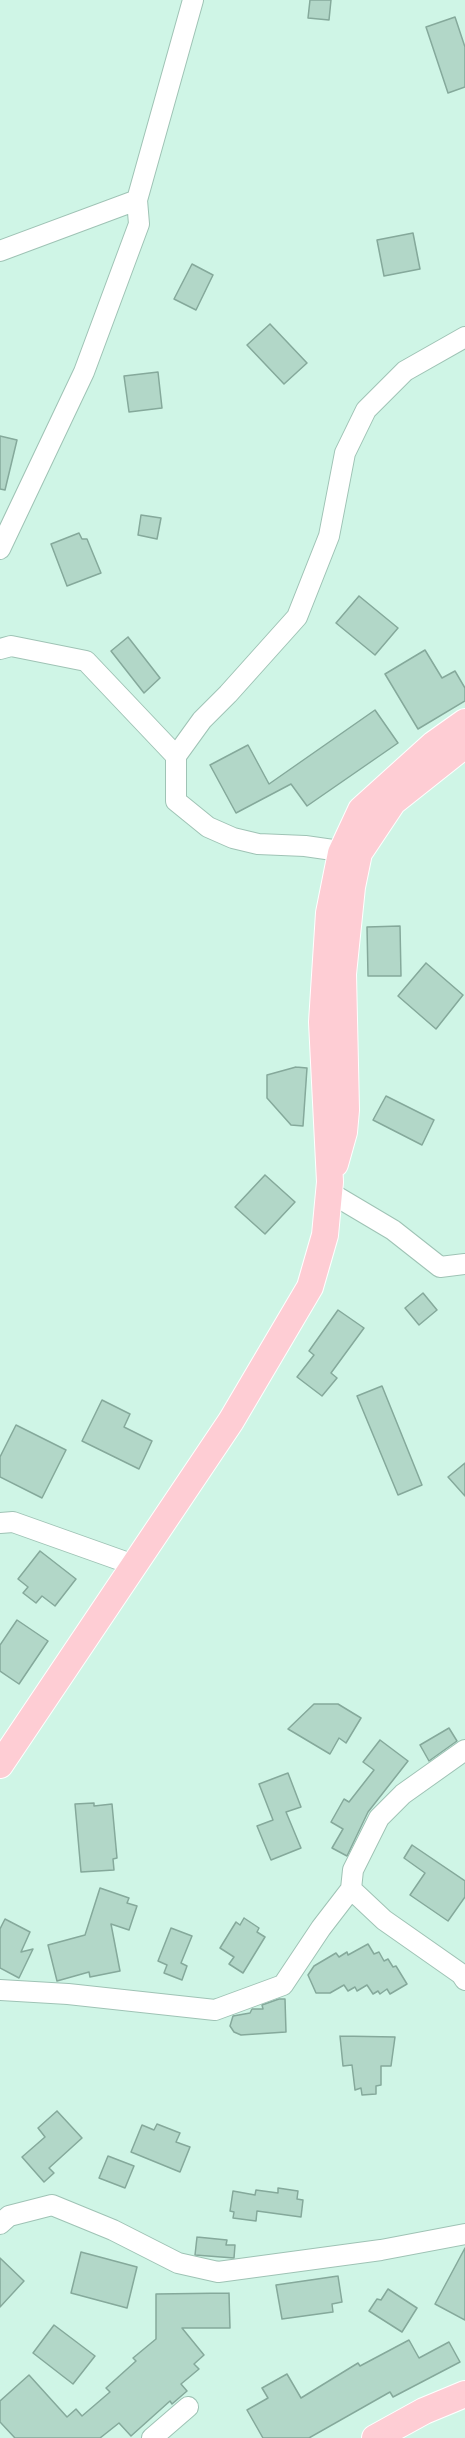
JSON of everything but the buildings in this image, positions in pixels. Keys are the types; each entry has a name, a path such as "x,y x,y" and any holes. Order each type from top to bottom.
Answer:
{"main road":[{"path":"0,1765 231,1421 310,1287 325,1235 330,1187 322,1022 329,913 350,853 361,810 434,744 465,722"},
{"path":"350,853 393,802 465,745"},
{"path":"375,2438 424,2412 465,2394"}],"street":[{"path":"0,549 84,372 138,224 137,200 193,0"},
{"path":"0,251 137,200"},
{"path":"350,853 305,846 258,844 233,838 208,827 176,801 176,756 202,720 297,617 329,536 345,453 366,410 405,371 465,337"},
{"path":"0,649 11,646 86,661 176,756"},
{"path":"330,1187 393,1230 440,1267 465,1264"},
{"path":"0,1523 13,1522 134,1565"},
{"path":"0,1990 68,1994 215,2010 284,1985 321,1928 351,1889 353,1870 379,1818 403,1794 465,1750"},
{"path":"351,1889 384,1920 461,1974 465,1980"},
{"path":"0,2224 9,2216 52,2205 113,2230 178,2263 218,2272 381,2250 465,2234"},
{"path":"152,2438 188,2407"}]}
